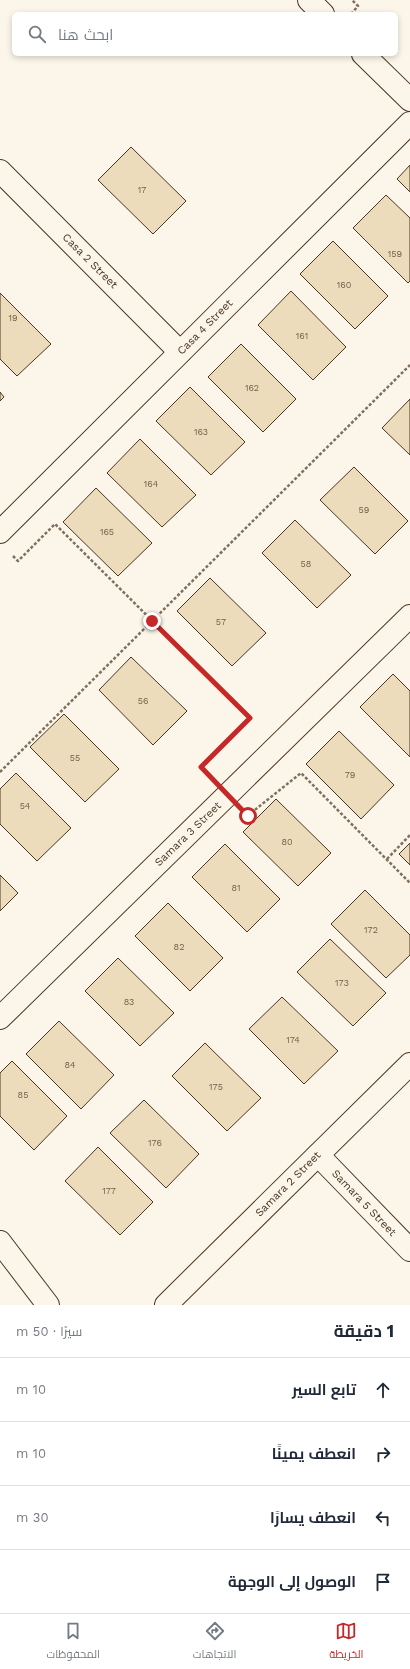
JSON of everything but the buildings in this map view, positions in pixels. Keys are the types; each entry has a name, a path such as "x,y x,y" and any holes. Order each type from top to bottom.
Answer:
{"street":[{"path":"308,0 321,12"},
{"path":"365,56 410,100"},
{"name":"Casa 4 Street","path":"0,532 410,123"},
{"name":"Casa 2 Street","path":"0,170 180,352"},
{"name":"Samara 3 Street","path":"0,1018 410,616"},
{"name":"Samara 2 Street","path":"166,1305 410,1064"},
{"name":"Samara 5 Street","path":"318,1155 410,1250"},
{"path":"0,1242 48,1305"}],"path":[{"path":"352,0 358,6 353,12"},
{"path":"0,772 410,365"},
{"path":"9,553 18,561 55,524 250,718 201,767 248,816 301,773 410,883"},
{"path":"387,859 410,835"}],"route":[{"path":"152,621 250,718 201,767 248,816"}]}
